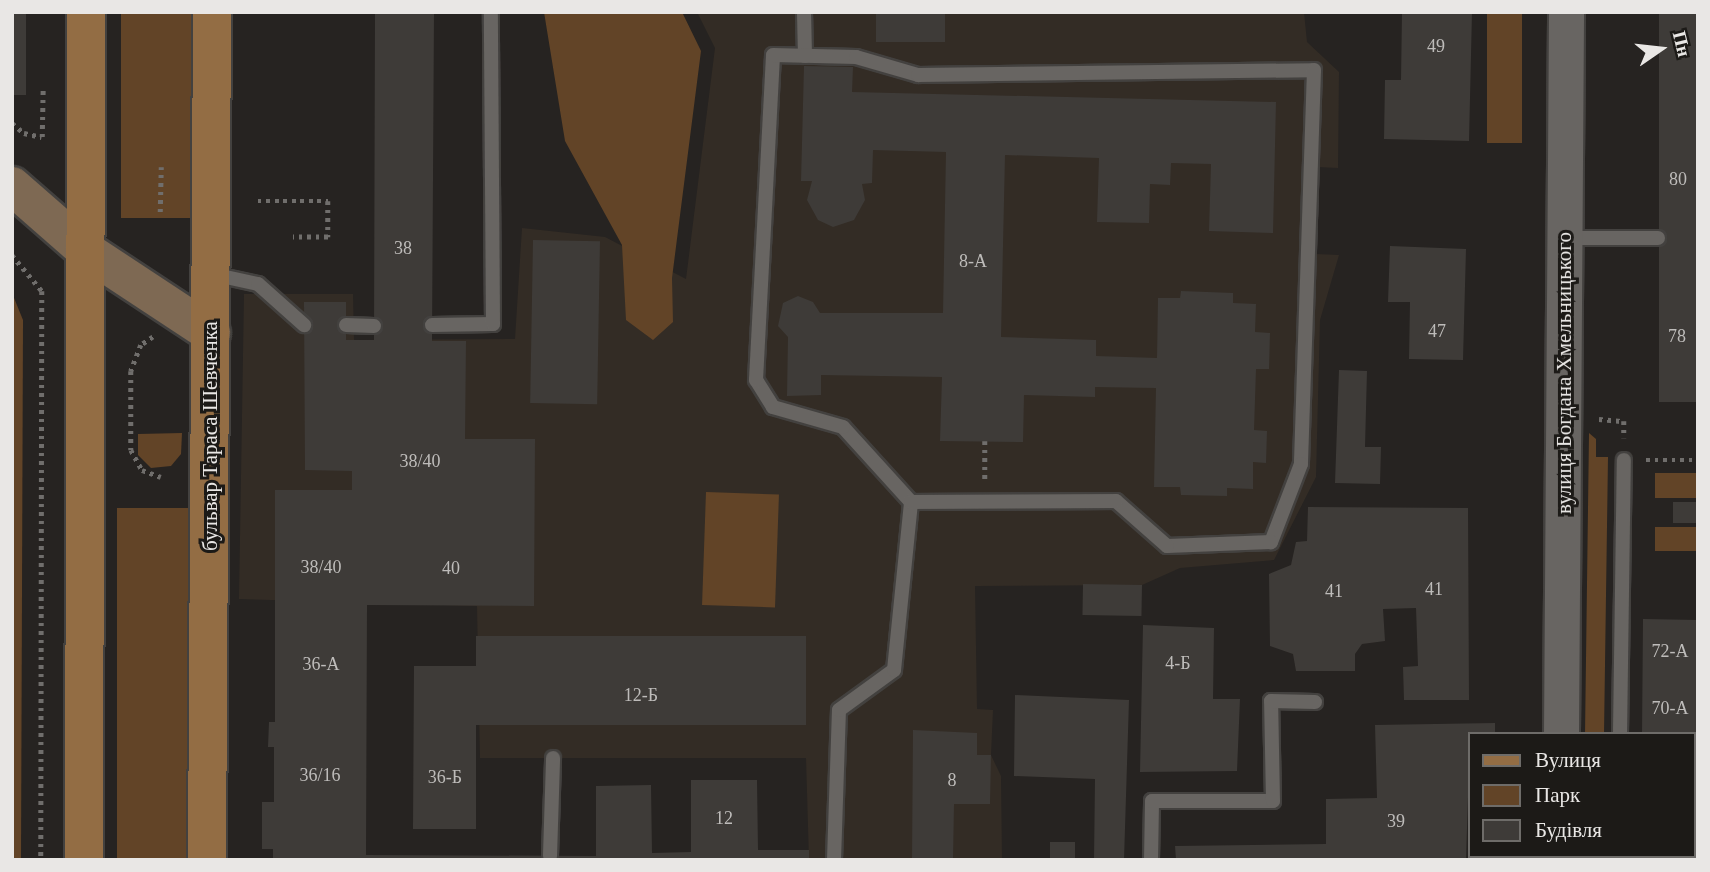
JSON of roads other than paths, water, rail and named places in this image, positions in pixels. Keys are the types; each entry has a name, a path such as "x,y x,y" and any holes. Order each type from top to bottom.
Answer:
{"main road":[{"path":"84,860 86,12"},
{"name":"бульвар Тараса Шевченка","path":"208,860 212,12"},
{"path":"12,186 85,250 211,333"}],"street":[{"name":"вулиця Богдана Хмельницького","path":"1561,732 1566,12"}],"lane":[{"path":"432,325 493,324 491,12"},
{"path":"804,12 805,56"},
{"path":"773,55 805,56 856,57 918,75 1314,70 1301,464 1271,542 1167,546 1116,501 911,502 843,427 773,407 756,380 773,55"},
{"path":"1565,238 1658,238"},
{"path":"211,274 258,284 304,325"},
{"path":"346,325 374,326"},
{"path":"1619,732 1624,460"},
{"path":"834,860 839,709 894,670 911,502"},
{"path":"1151,860 1152,802 1272,801 1271,701 1315,702"},
{"path":"550,856 553,758"}]}
